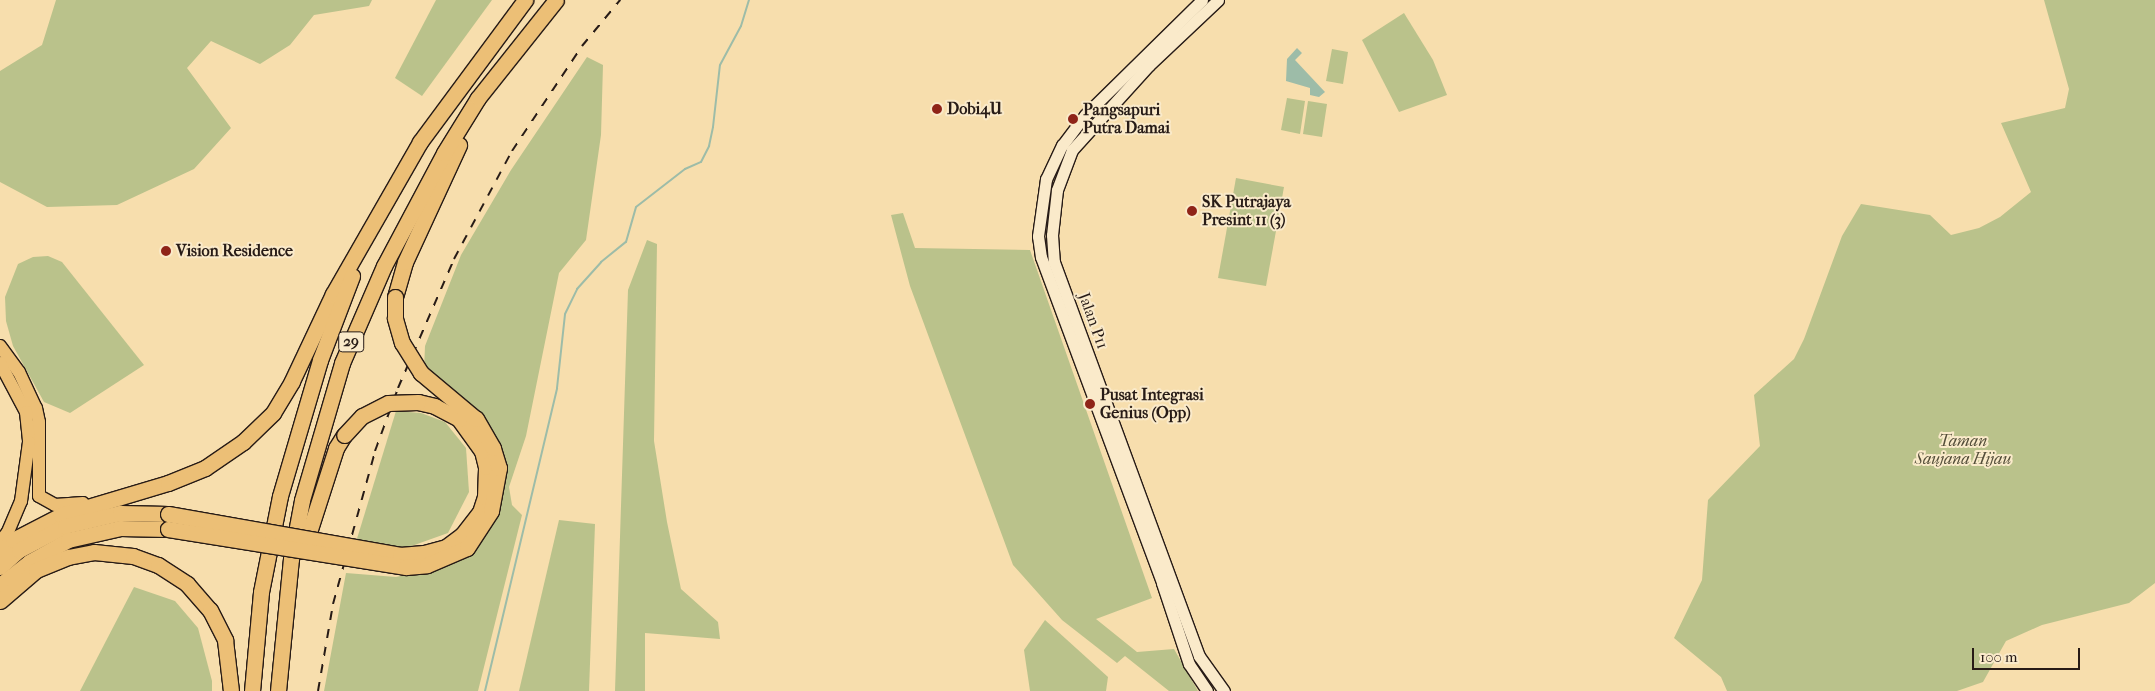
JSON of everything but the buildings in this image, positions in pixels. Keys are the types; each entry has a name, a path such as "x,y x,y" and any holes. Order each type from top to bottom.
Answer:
{"highway":[{"name":"29","path":"252,691 262,592 280,496 320,360 371,226 420,142 525,0"},
{"name":"29","path":"278,691 294,540 304,492 342,363 384,266 422,192 478,98 556,0"},
{"path":"0,586 29,562 68,540 120,528 168,521 406,567 427,566 467,548 491,511 499,468 493,448 476,419 421,374 402,343 395,318 395,297 405,262 458,147 530,32"},
{"path":"0,552 13,540 60,515 205,468 243,442 273,413 371,226"},
{"path":"0,567 19,550 65,526 120,513 168,521 400,555 424,553 446,547 462,535 480,512 485,497 486,467 482,451 459,419 435,406 418,402 388,403 362,416 344,435 336,448 300,562 278,691"},
{"path":"0,601 36,570 68,557 94,552 133,556 158,565 187,584 210,610 225,640 231,691"}],"main road":[{"name":"Jalan P11","path":"1202,0 1091,108 1062,145 1046,179 1038,236 1041,257 1158,573 1189,664 1207,691"},
{"name":"Jalan P11","path":"1218,0 1142,72 1072,150 1057,190 1052,235 1054,262 1199,656 1224,691"},
{"path":"0,346 18,372 36,408 39,442 37,483 40,498 55,505 65,506 116,498"},
{"path":"0,363 26,412 29,442 21,501 8,532 0,542"}],"green space":[{"path":"56,0 372,0 369,6 314,15 290,45 260,64 211,41 187,68 231,128 194,169 117,205 47,207 0,182 0,71 42,45"},
{"path":"436,0 492,0 422,96 395,78"},
{"name":"Taman Saujana Hijau","path":"2044,0 2155,0 2155,583 2129,603 2042,625 2006,641 1983,682 1957,691 1727,691 1721,677 1674,638 1702,580 1708,500 1760,446 1754,395 1794,359 1804,339 1842,236 1861,204 1930,215 1951,235 1979,228 2000,217 2031,192 2001,123 2065,108 2069,89"},
{"path":"1404,13 1433,60 1447,95 1399,112 1362,40"},
{"path":"1332,49 1348,52 1343,84 1326,81"},
{"path":"587,57 603,65 601,135 586,240 559,273 526,436 509,487 512,505 522,515 478,691 324,691 346,573 396,577 439,567 503,478 424,370 425,346 461,255 511,170"},
{"path":"1287,98 1305,101 1300,134 1281,130"},
{"path":"1308,101 1327,104 1322,137 1303,134"},
{"path":"1236,178 1284,187 1266,286 1218,278"},
{"path":"903,213 915,248 1030,250 1152,598 1096,619 1137,652 1174,649 1198,691 1169,691 1125,656 1117,663 1062,620 1013,565 910,286 891,215"},
{"path":"647,240 657,244 654,441 667,522 681,589 718,622 720,639 645,633 645,691 615,691 628,290"},
{"path":"48,256 62,262 144,365 70,413 44,402 13,346 6,321 5,297 18,264 33,257"},
{"path":"396,411 421,413 445,422 466,448 469,492 448,533 406,548 356,542"},
{"path":"559,520 595,524 589,691 519,691"},
{"path":"134,587 175,601 198,628 212,681 212,691 80,691"},
{"path":"1045,620 1108,677 1106,691 1030,691 1024,650"}],"shaded area":[{"path":"1297,48 1302,53 1295,60 1325,92 1319,97 1310,95 1310,88 1286,81 1287,59"}],"waterway":[{"path":"485,691 557,388 565,314 577,289 601,262 626,242 636,207 685,169 701,162 709,146 713,127 720,65 741,26 749,0"}],"railway":[{"path":"318,691 333,604 375,451 398,388 454,259 512,151 582,46 620,0"}],"place":[{"name":"Dobi4U","path":"937,109"},
{"name":"Pangsapuri Putra Damai","path":"1073,119"},
{"name":"SK Putrajaya Presint 11 (3)","path":"1192,211"},
{"name":"Vision Residence","path":"166,251"},
{"name":"Pusat Integrasi Genius (Opp)","path":"1090,404"}]}
